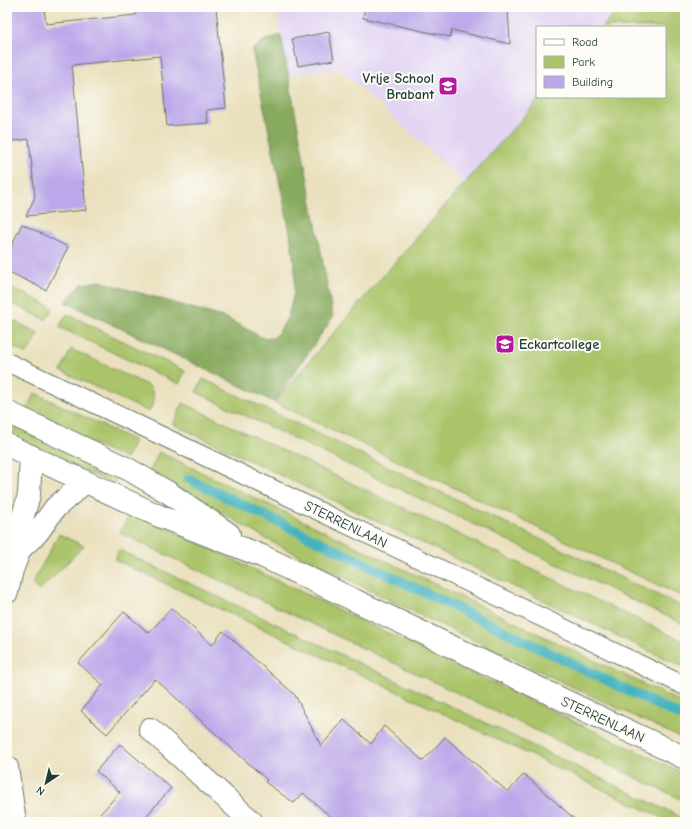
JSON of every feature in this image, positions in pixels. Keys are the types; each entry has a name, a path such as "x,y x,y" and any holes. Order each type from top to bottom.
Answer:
{"main road":[{"name":"STERRENLAAN","path":"7,412 128,469 169,493 262,556"},
{"name":"STERRENLAAN","path":"7,445 159,516 262,556 685,758"},
{"path":"7,592 12,570 20,549 21,523 29,495 30,456"},
{"path":"20,549 38,532 55,508 85,482"},
{"path":"150,729 252,822"},
{"path":"7,767 16,822"}],"lane":[{"name":"STERRENLAAN","path":"7,362 685,686"}],"shaded area":[{"name":"Eckartcollege","path":"276,7 685,7 685,598 274,402 464,182 339,68 288,75"}],"green space":[{"name":"Eckartcollege","path":"620,7 685,7 685,598 274,402 540,98 666,98 666,26 603,26"},
{"path":"281,35 333,317 274,402 65,302 82,284 99,281 226,318 263,338 273,338 279,332 288,316 294,293 295,271 290,233 252,50 265,40"},
{"path":"7,285 53,308 46,320 7,301"},
{"path":"67,314 185,371 179,384 59,327"},
{"path":"7,318 39,333 27,354 7,344"},
{"path":"71,349 149,386 153,392 154,399 149,412 61,371"},
{"path":"203,379 685,608 685,625 196,392"},
{"path":"35,393 135,441 126,459 25,411"},
{"path":"183,403 685,642 685,668 173,424"},
{"path":"16,426 119,475 114,485 11,436"},
{"path":"159,452 685,704 685,740 414,612 270,541 150,471"},
{"path":"130,512 685,774 685,801 120,533"},
{"path":"59,534 84,546 39,591 32,584"},
{"path":"119,550 461,711 685,819 685,822 671,822 115,560"}],"building":[{"path":"7,7 44,7 46,24 136,15 135,7 216,7 226,108 206,110 208,123 167,126 160,56 72,65 86,210 26,216 35,197 29,139 7,142"},
{"path":"365,7 508,7 510,44 452,30 450,37 363,18"},
{"path":"329,32 334,60 298,66 292,39"},
{"path":"22,224 68,247 46,290 7,271 7,255"},
{"path":"171,608 212,645 223,631 295,695 321,746 344,720 371,744 384,726 423,761 445,737 508,792 524,774 578,822 337,822 303,793 294,803 265,782 267,780 155,679 107,734 81,711 103,685 78,663 124,612 149,633"},
{"path":"120,744 171,788 141,822 93,822 120,792 96,771"}],"waterway":[{"path":"189,479 685,718"}],"place":[{"name":"Vrije School Brabant","path":"448,86"},
{"name":"Eckartcollege","path":"505,344"}]}
